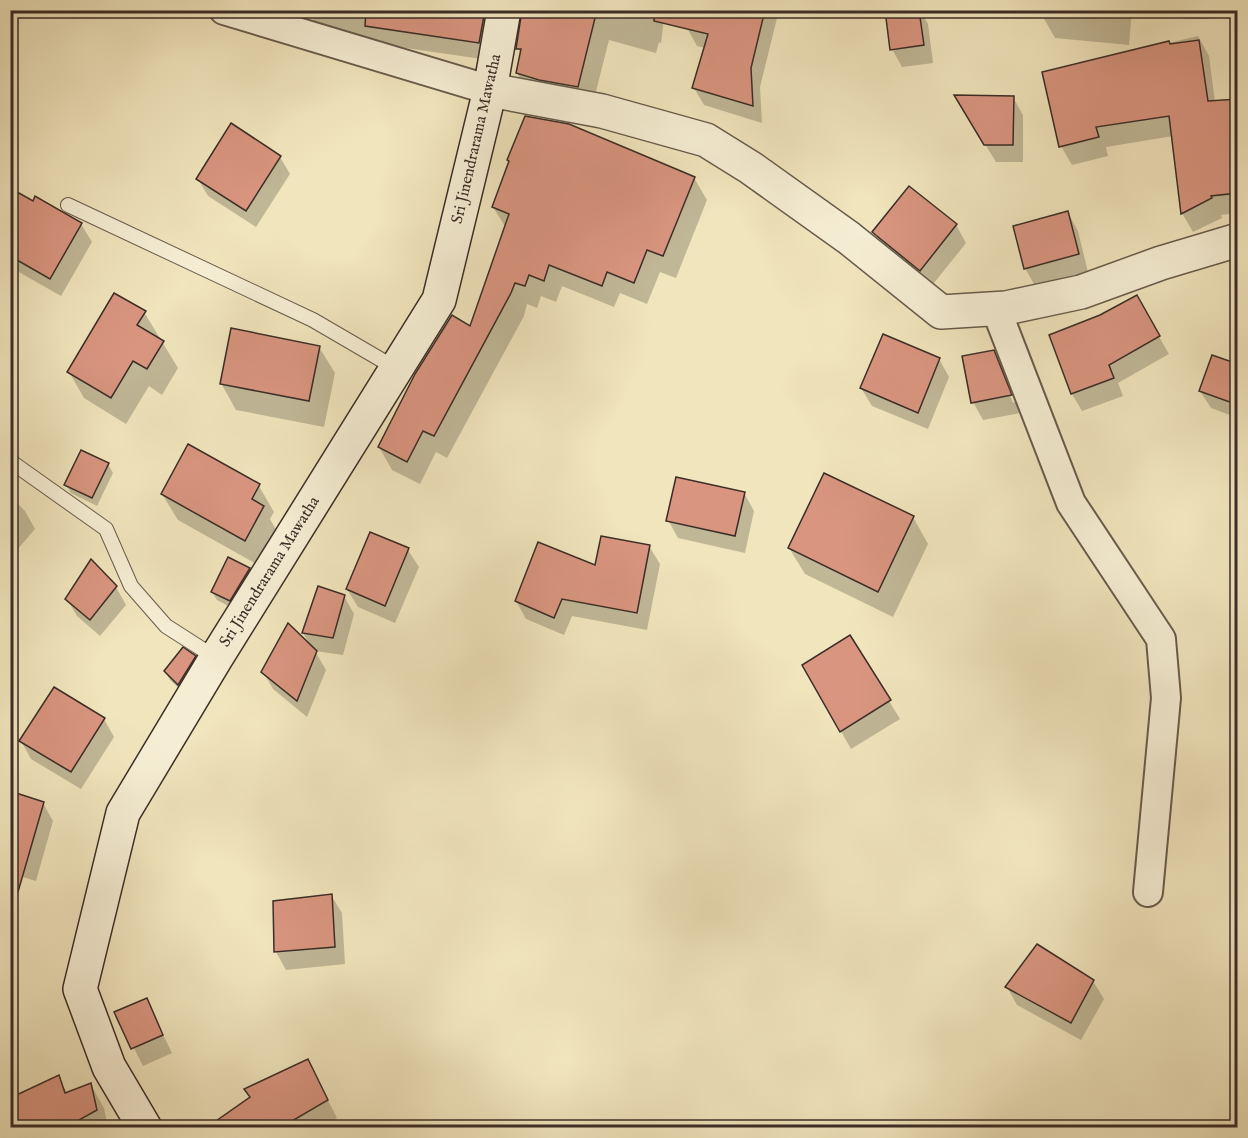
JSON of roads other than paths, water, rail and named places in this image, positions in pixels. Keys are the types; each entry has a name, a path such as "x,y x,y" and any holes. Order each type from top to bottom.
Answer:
{"main road":[{"name":"Sri Jinendrarama Mawatha","path":"145,1128 109,1067 80,989 123,813 216,658 439,300 490,90 504,10"},
{"path":"490,90 602,111 706,140 751,168 849,238 941,312 996,309 1081,292 1161,263 1238,240"}],"street":[{"path":"224,10 490,90"},
{"path":"996,309 1071,503 1161,639 1166,698 1148,892"}],"lane":[{"path":"68,205 314,320 397,369"},
{"path":"10,461 106,529 131,586 166,626 216,658"}]}
